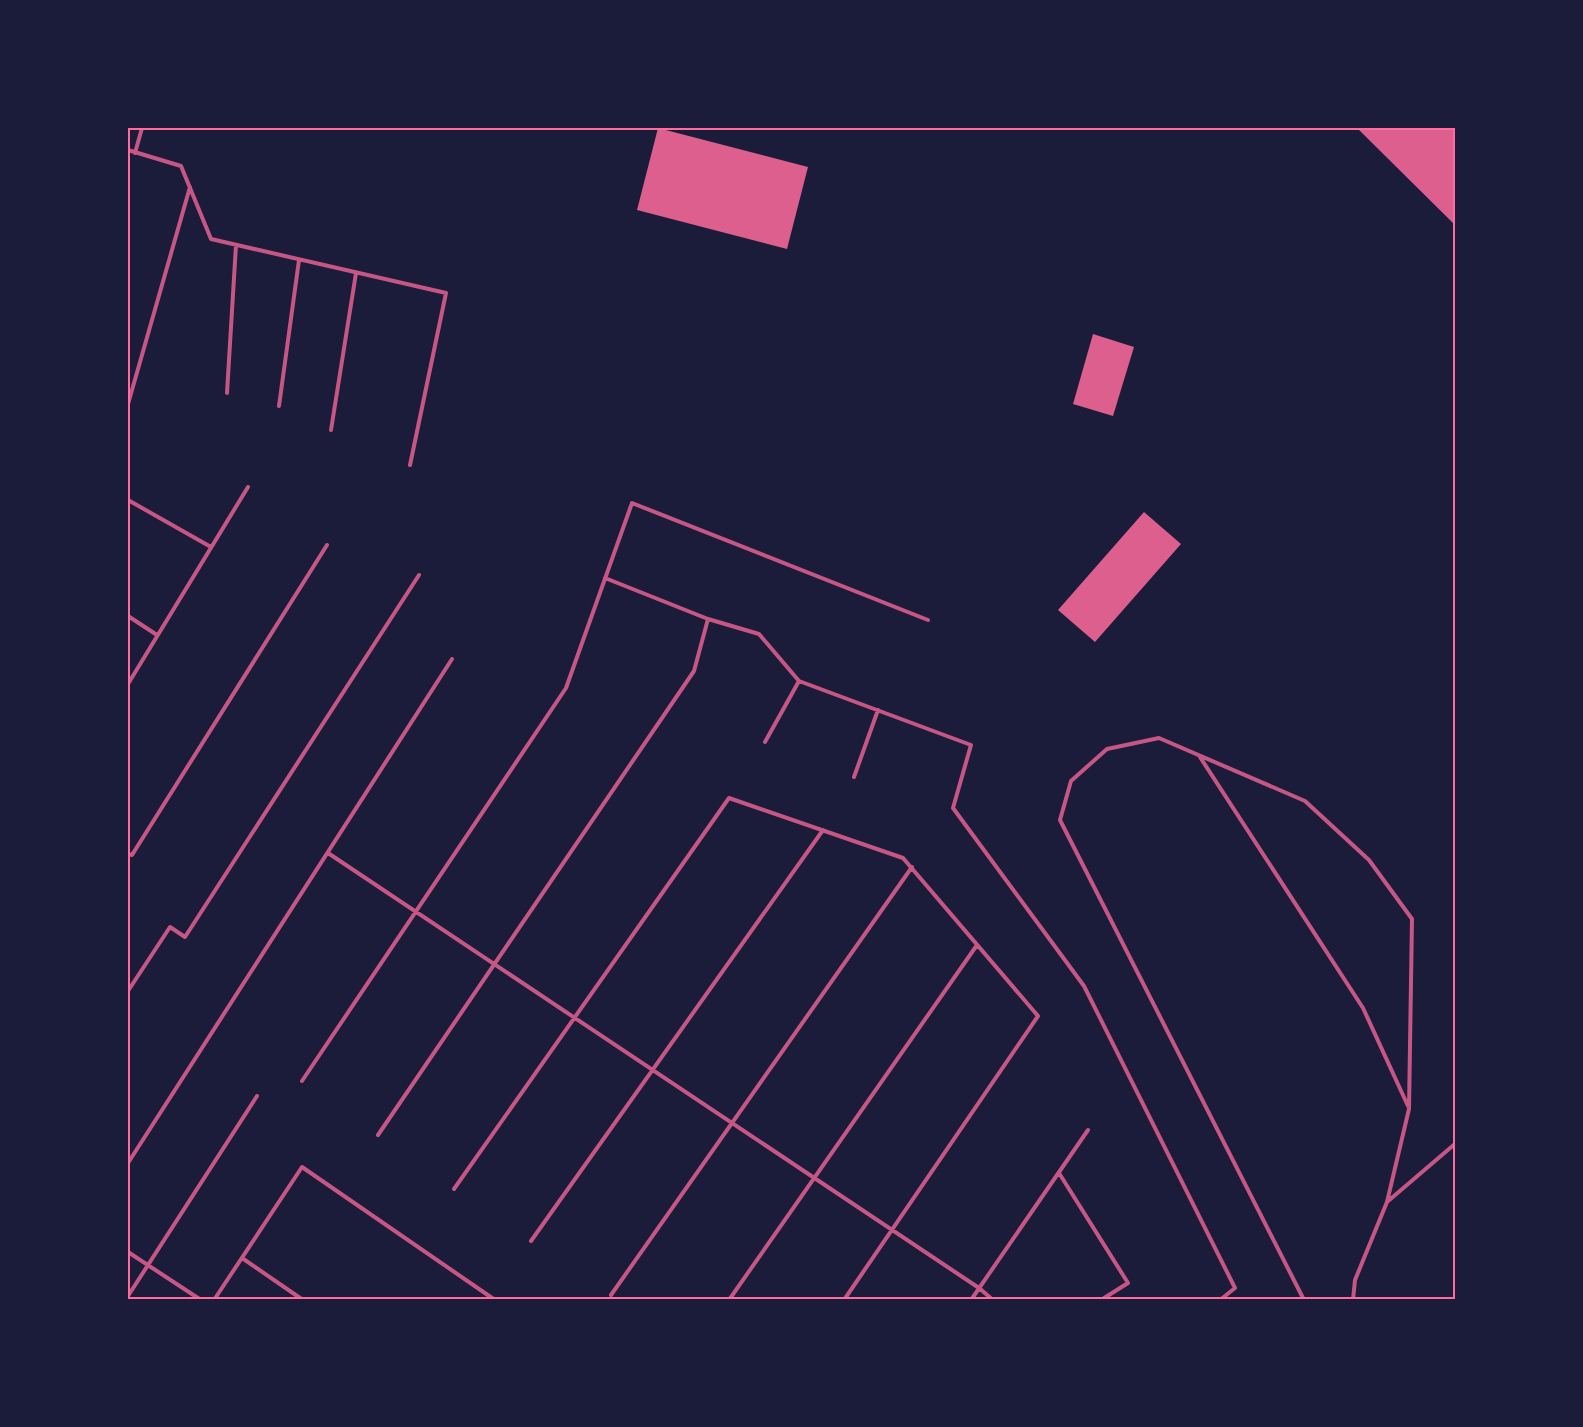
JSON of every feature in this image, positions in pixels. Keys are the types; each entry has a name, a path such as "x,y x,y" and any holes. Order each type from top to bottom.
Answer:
{"lane":[{"path":"135,152 142,128"},
{"path":"128,150 181,166 211,240 446,293 410,465"},
{"path":"128,404 190,188"},
{"path":"227,393 236,245"},
{"path":"279,406 299,260"},
{"path":"331,430 356,272"},
{"path":"128,684 248,487"},
{"path":"128,500 211,547"},
{"path":"302,1081 566,688 632,503 928,620"},
{"path":"128,854 132,855 328,545"},
{"path":"128,991 170,927 184,937 419,576"},
{"path":"605,578 708,619 759,634 799,681 971,745 953,808 1084,986 1236,1288 1220,1300"},
{"path":"128,616 157,635"},
{"path":"378,1135 694,671 708,619"},
{"path":"128,1163 452,659"},
{"path":"766,742 799,681"},
{"path":"854,777 878,710"},
{"path":"1304,1300 1060,820 1071,780 1107,749 1159,738 1305,801 1370,860 1412,919 1409,1108 1387,1202 1355,1280 1353,1300"},
{"path":"1199,755 1363,1008 1409,1108"},
{"path":"454,1189 729,798 904,858 1038,1016 844,1300"},
{"path":"531,1241 823,830"},
{"path":"328,852 979,1288 992,1300"},
{"path":"611,1295 912,867"},
{"path":"729,1300 977,945"},
{"path":"128,1296 257,1096"},
{"path":"971,1300 1088,1130"},
{"path":"1387,1202 1456,1143"},
{"path":"214,1300 302,1168 495,1300"},
{"path":"1059,1173 1128,1283 1101,1300"},
{"path":"128,1252 201,1300"},
{"path":"242,1258 303,1300"}],"building":[{"path":"658,128 808,167 787,249 637,210"},
{"path":"1357,128 1456,128 1456,222 1454,224"},
{"path":"1093,334 1134,347 1113,416 1073,404"},
{"path":"1144,512 1181,544 1095,642 1058,610"}]}
